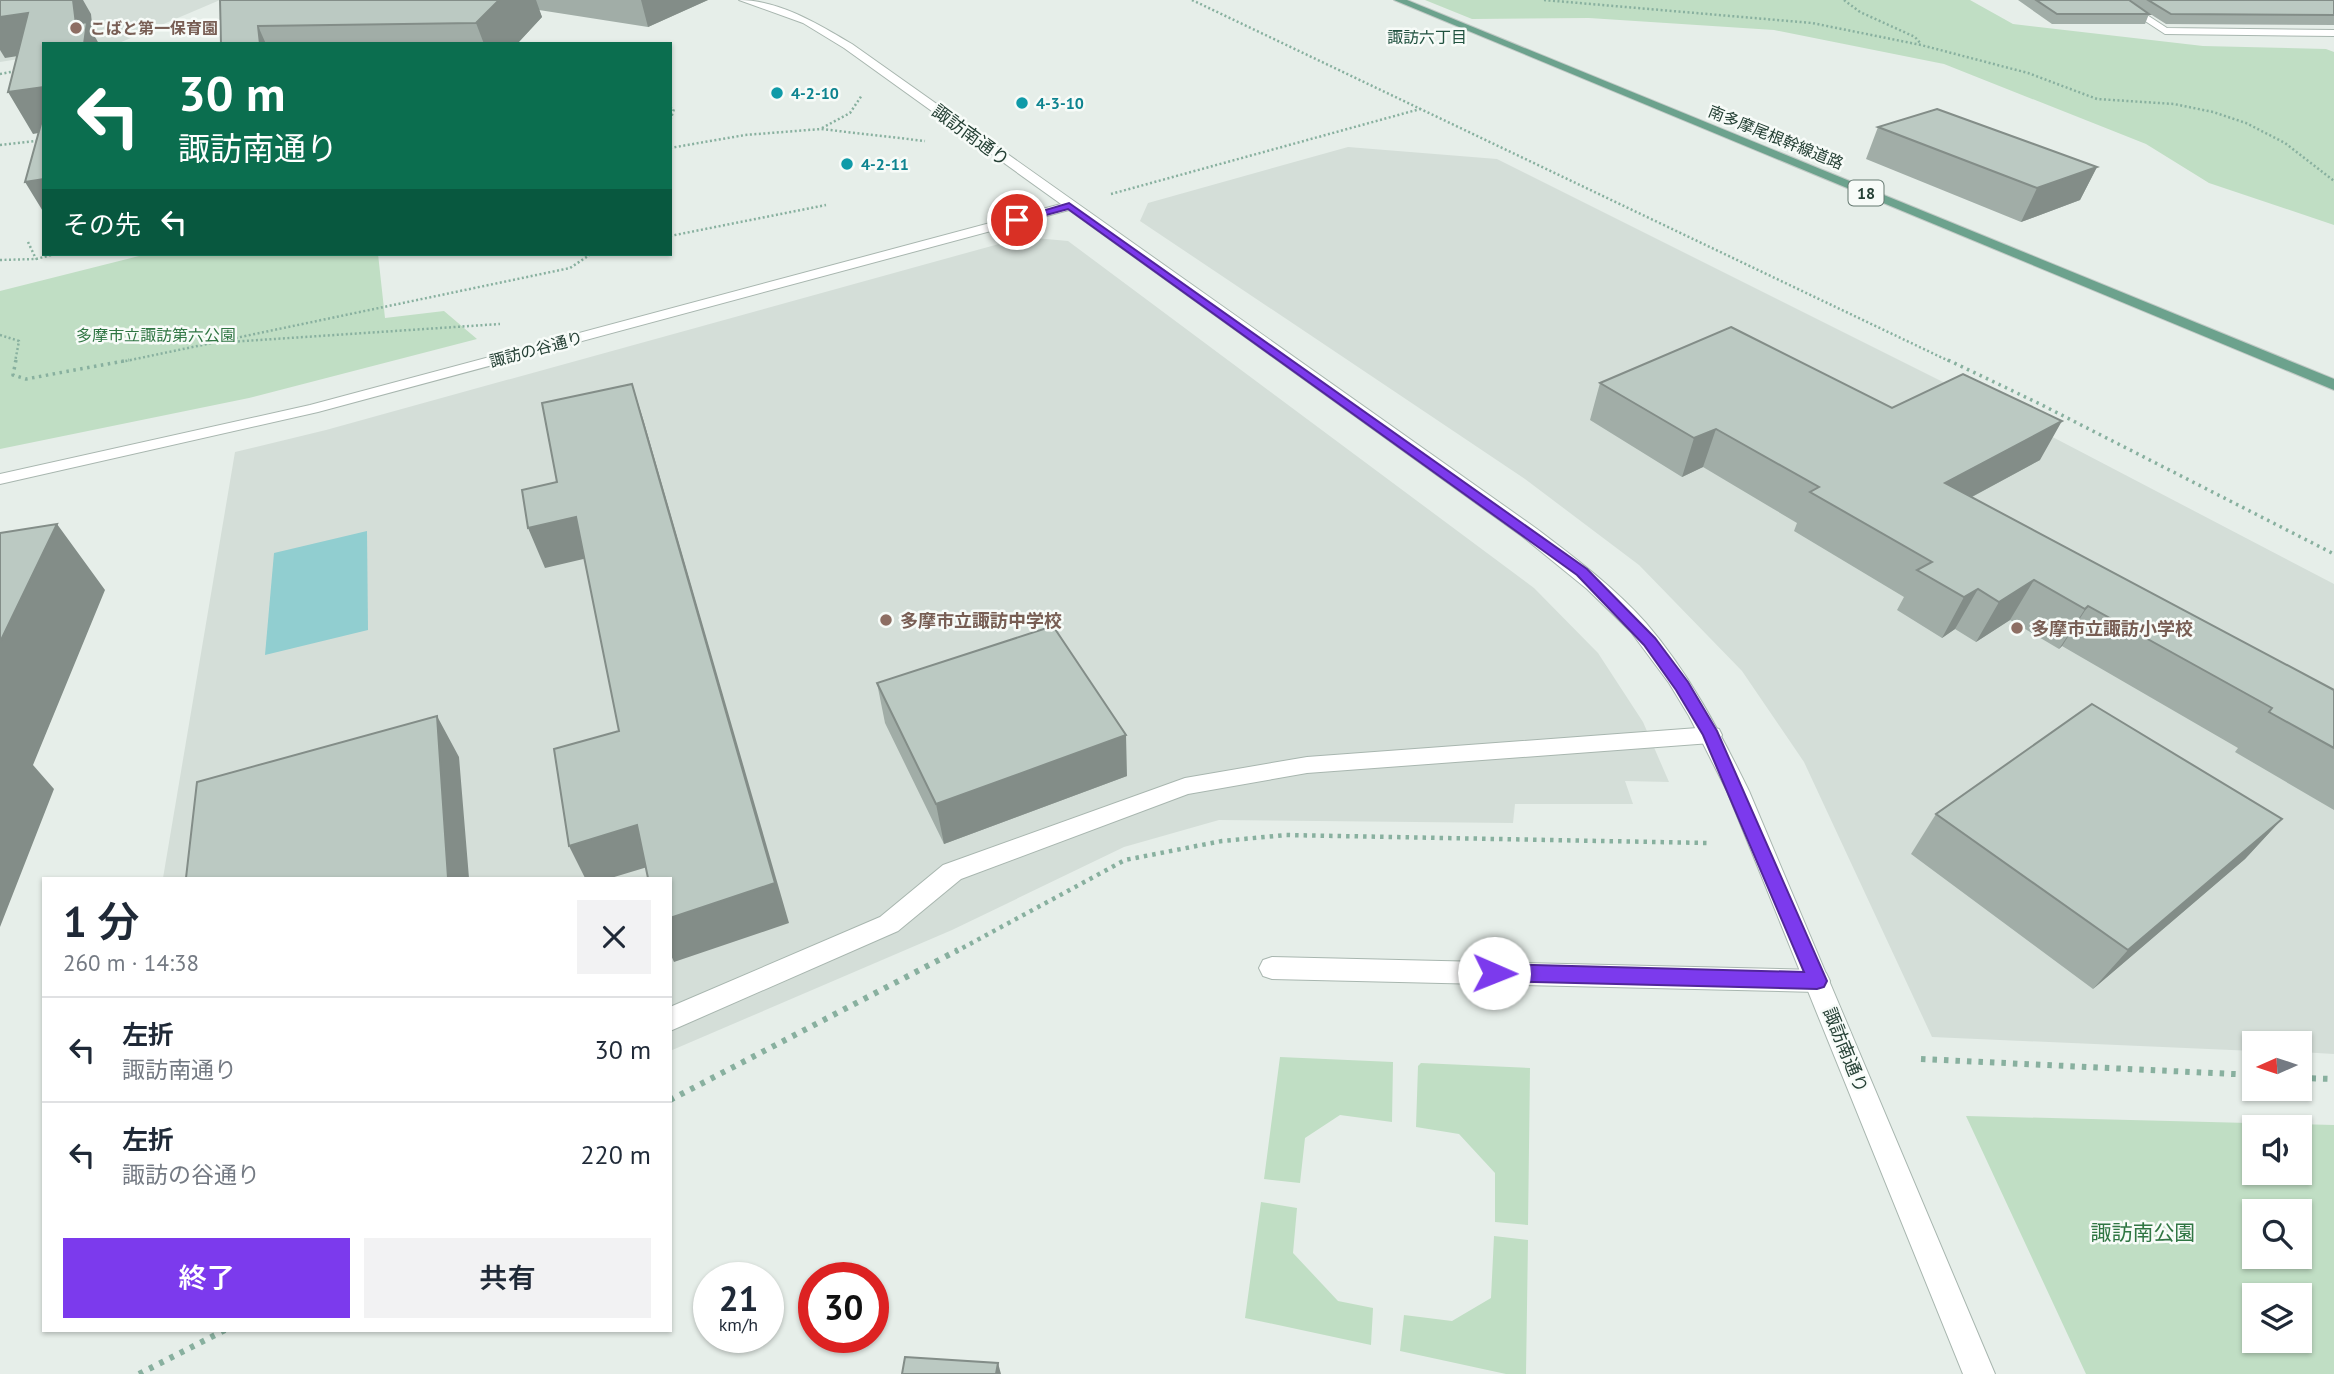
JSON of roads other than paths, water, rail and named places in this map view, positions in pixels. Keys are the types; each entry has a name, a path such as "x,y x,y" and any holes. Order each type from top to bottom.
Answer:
{"main road":[{"name":"南多摩尾根幹線道路","path":"1399,0 2334,385"}],"street":[{"name":"諏訪南通り","path":"744,0 806,21 848,46 1582,572 1650,641 1682,686 1711,735 1817,981 1979,1374"},
{"path":"2118,0 2165,31 2334,33"},
{"name":"諏訪の谷通り","path":"0,479 312,410 1069,206"},
{"path":"672,1018 888,924 952,872 1185,786 1307,765 1711,735"},
{"path":"1272,968 1817,981"}],"water":[{"path":"367,531 368,630 265,655 274,553"}],"place":[{"name":"こばと第一保育園","path":"76,28"},
{"name":"4-2-10","path":"777,93"},
{"name":"4-3-10","path":"1022,103"},
{"name":"4-2-11","path":"847,164"},
{"name":"多摩市立諏訪中学校","path":"886,620"},
{"name":"多摩市立諏訪小学校","path":"2017,628"}],"district":[{"name":"諏訪六丁目","path":"1427,37"}],"park label":[{"name":"多摩市立諏訪第六公園","path":"156,335"},
{"name":"諏訪南公園","path":"2143,1232"}]}
